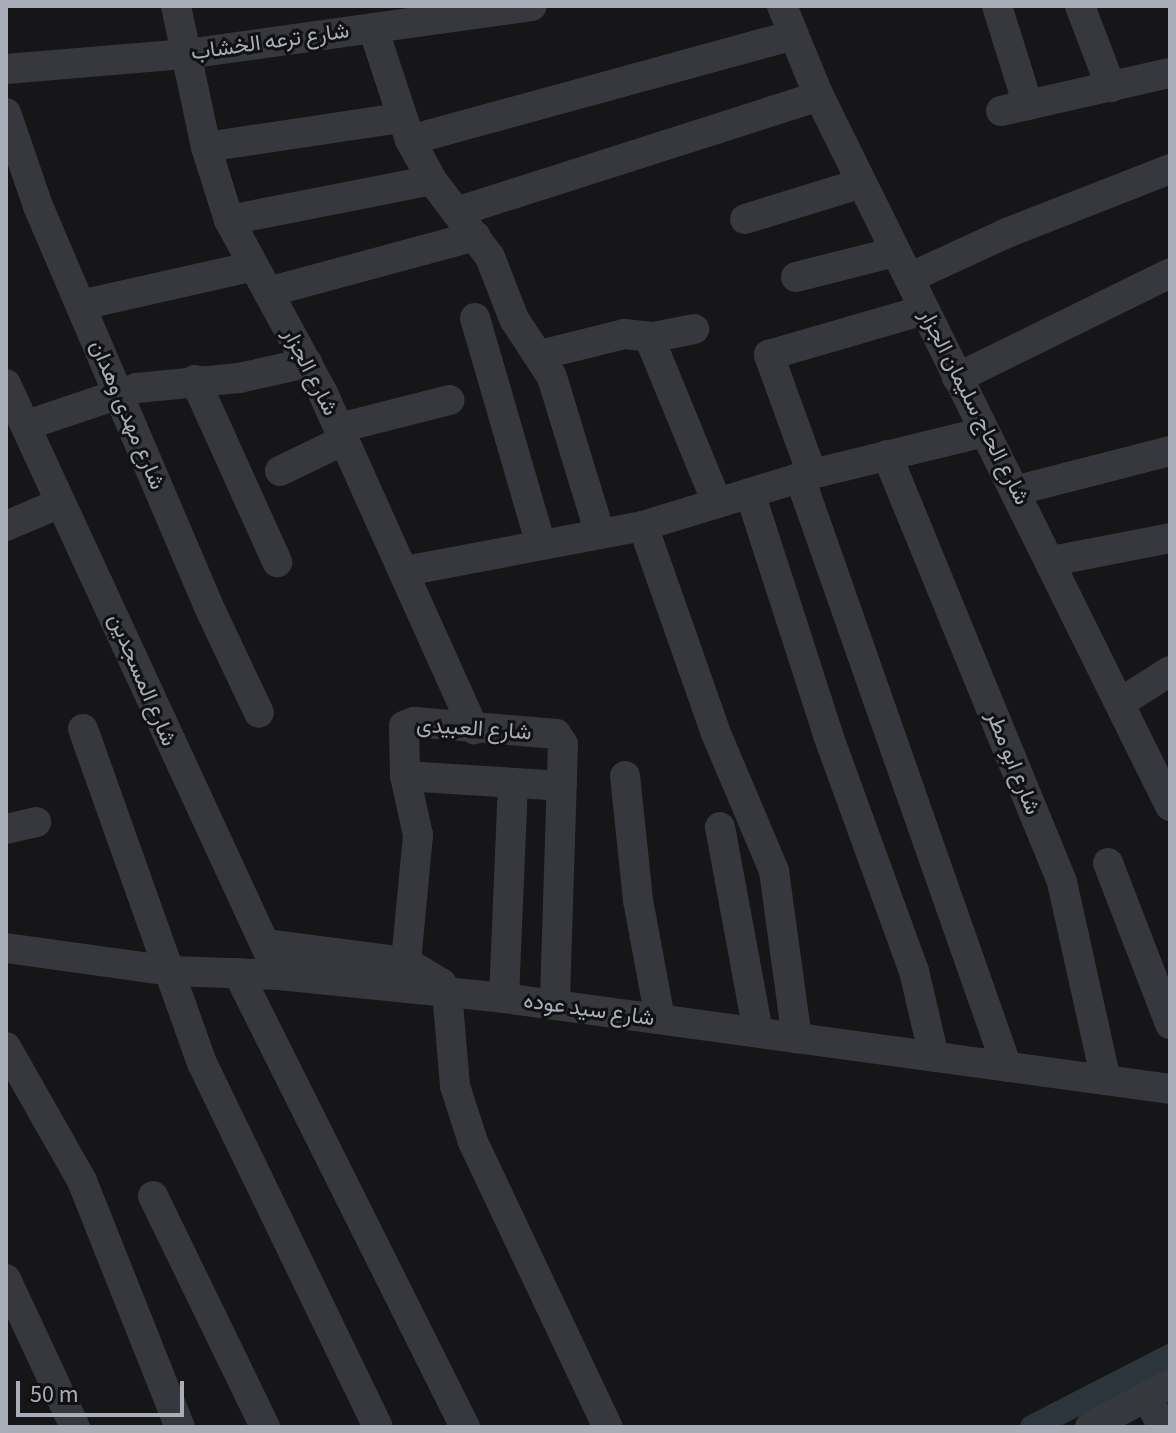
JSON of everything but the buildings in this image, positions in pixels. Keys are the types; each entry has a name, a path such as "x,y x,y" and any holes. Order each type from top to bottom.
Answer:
{"street":[{"name":"شارع الجزار","path":"176,6 206,147 229,220 342,434 474,729"},
{"name":"شارع ترعه الخشاب","path":"6,69 186,54 532,6"},
{"name":"شارع الحاج سليمان الجزار","path":"782,6 819,96 957,378 1018,490 1120,703 1167,791"},
{"path":"997,6 1014,108 1170,73"},
{"path":"1080,6 1111,87"},
{"path":"373,28 404,129 432,180 476,236 514,319 540,355 600,534"},
{"path":"206,147 404,129 793,35"},
{"path":"456,212 819,96"},
{"name":"شارع مهدى وهدان","path":"6,113 118,393 259,713"},
{"path":"796,277 902,265 1170,169"},
{"path":"229,220 432,180"},
{"path":"745,219 862,183"},
{"path":"81,305 261,279 476,236"},
{"path":"957,378 1170,273"},
{"path":"924,310 769,355 806,476 1007,1067"},
{"path":"475,318 541,545"},
{"path":"540,355 624,334 649,337 694,329"},
{"path":"649,337 717,503"},
{"path":"27,425 118,393 195,380 239,378 307,363"},
{"path":"195,380 277,562"},
{"name":"شارع المسجدين","path":"6,384 279,975"},
{"path":"280,471 342,434 450,400"},
{"path":"405,571 643,526 806,476 984,432"},
{"path":"1018,490 1170,451"},
{"name":"شارع ابو مطر","path":"887,455 1062,882 1106,1080"},
{"path":"750,493 828,735 914,971 934,1057"},
{"path":"6,526 60,503"},
{"path":"643,526 715,731 774,871 797,1038"},
{"path":"1052,561 1170,538"},
{"path":"1120,703 1170,671"},
{"name":"شارع العبيدى","path":"406,962 418,835 405,776 407,724 559,736 563,744 555,1005"},
{"path":"83,729 172,971 202,1063 378,1427"},
{"path":"405,776 562,786"},
{"path":"625,776 638,900 660,1019"},
{"path":"504,998 513,783"},
{"path":"6,829 36,822"},
{"path":"720,827 758,1033"},
{"path":"1108,863 1170,1024"},
{"path":"265,944 406,962 434,975 447,992 455,1086 473,1142 608,1427"},
{"name":"شارع سيد عوده","path":"6,948 172,971 279,975 504,998 1170,1089"},
{"path":"238,973 465,1427"},
{"path":"6,1047 82,1181 180,1427"},
{"path":"153,1196 265,1427"},
{"path":"6,1279 17,1336 75,1427"},
{"path":"1090,1427 1158,1391 1163,1427"}],"waterway":[{"path":"1032,1427 1170,1356"}]}
